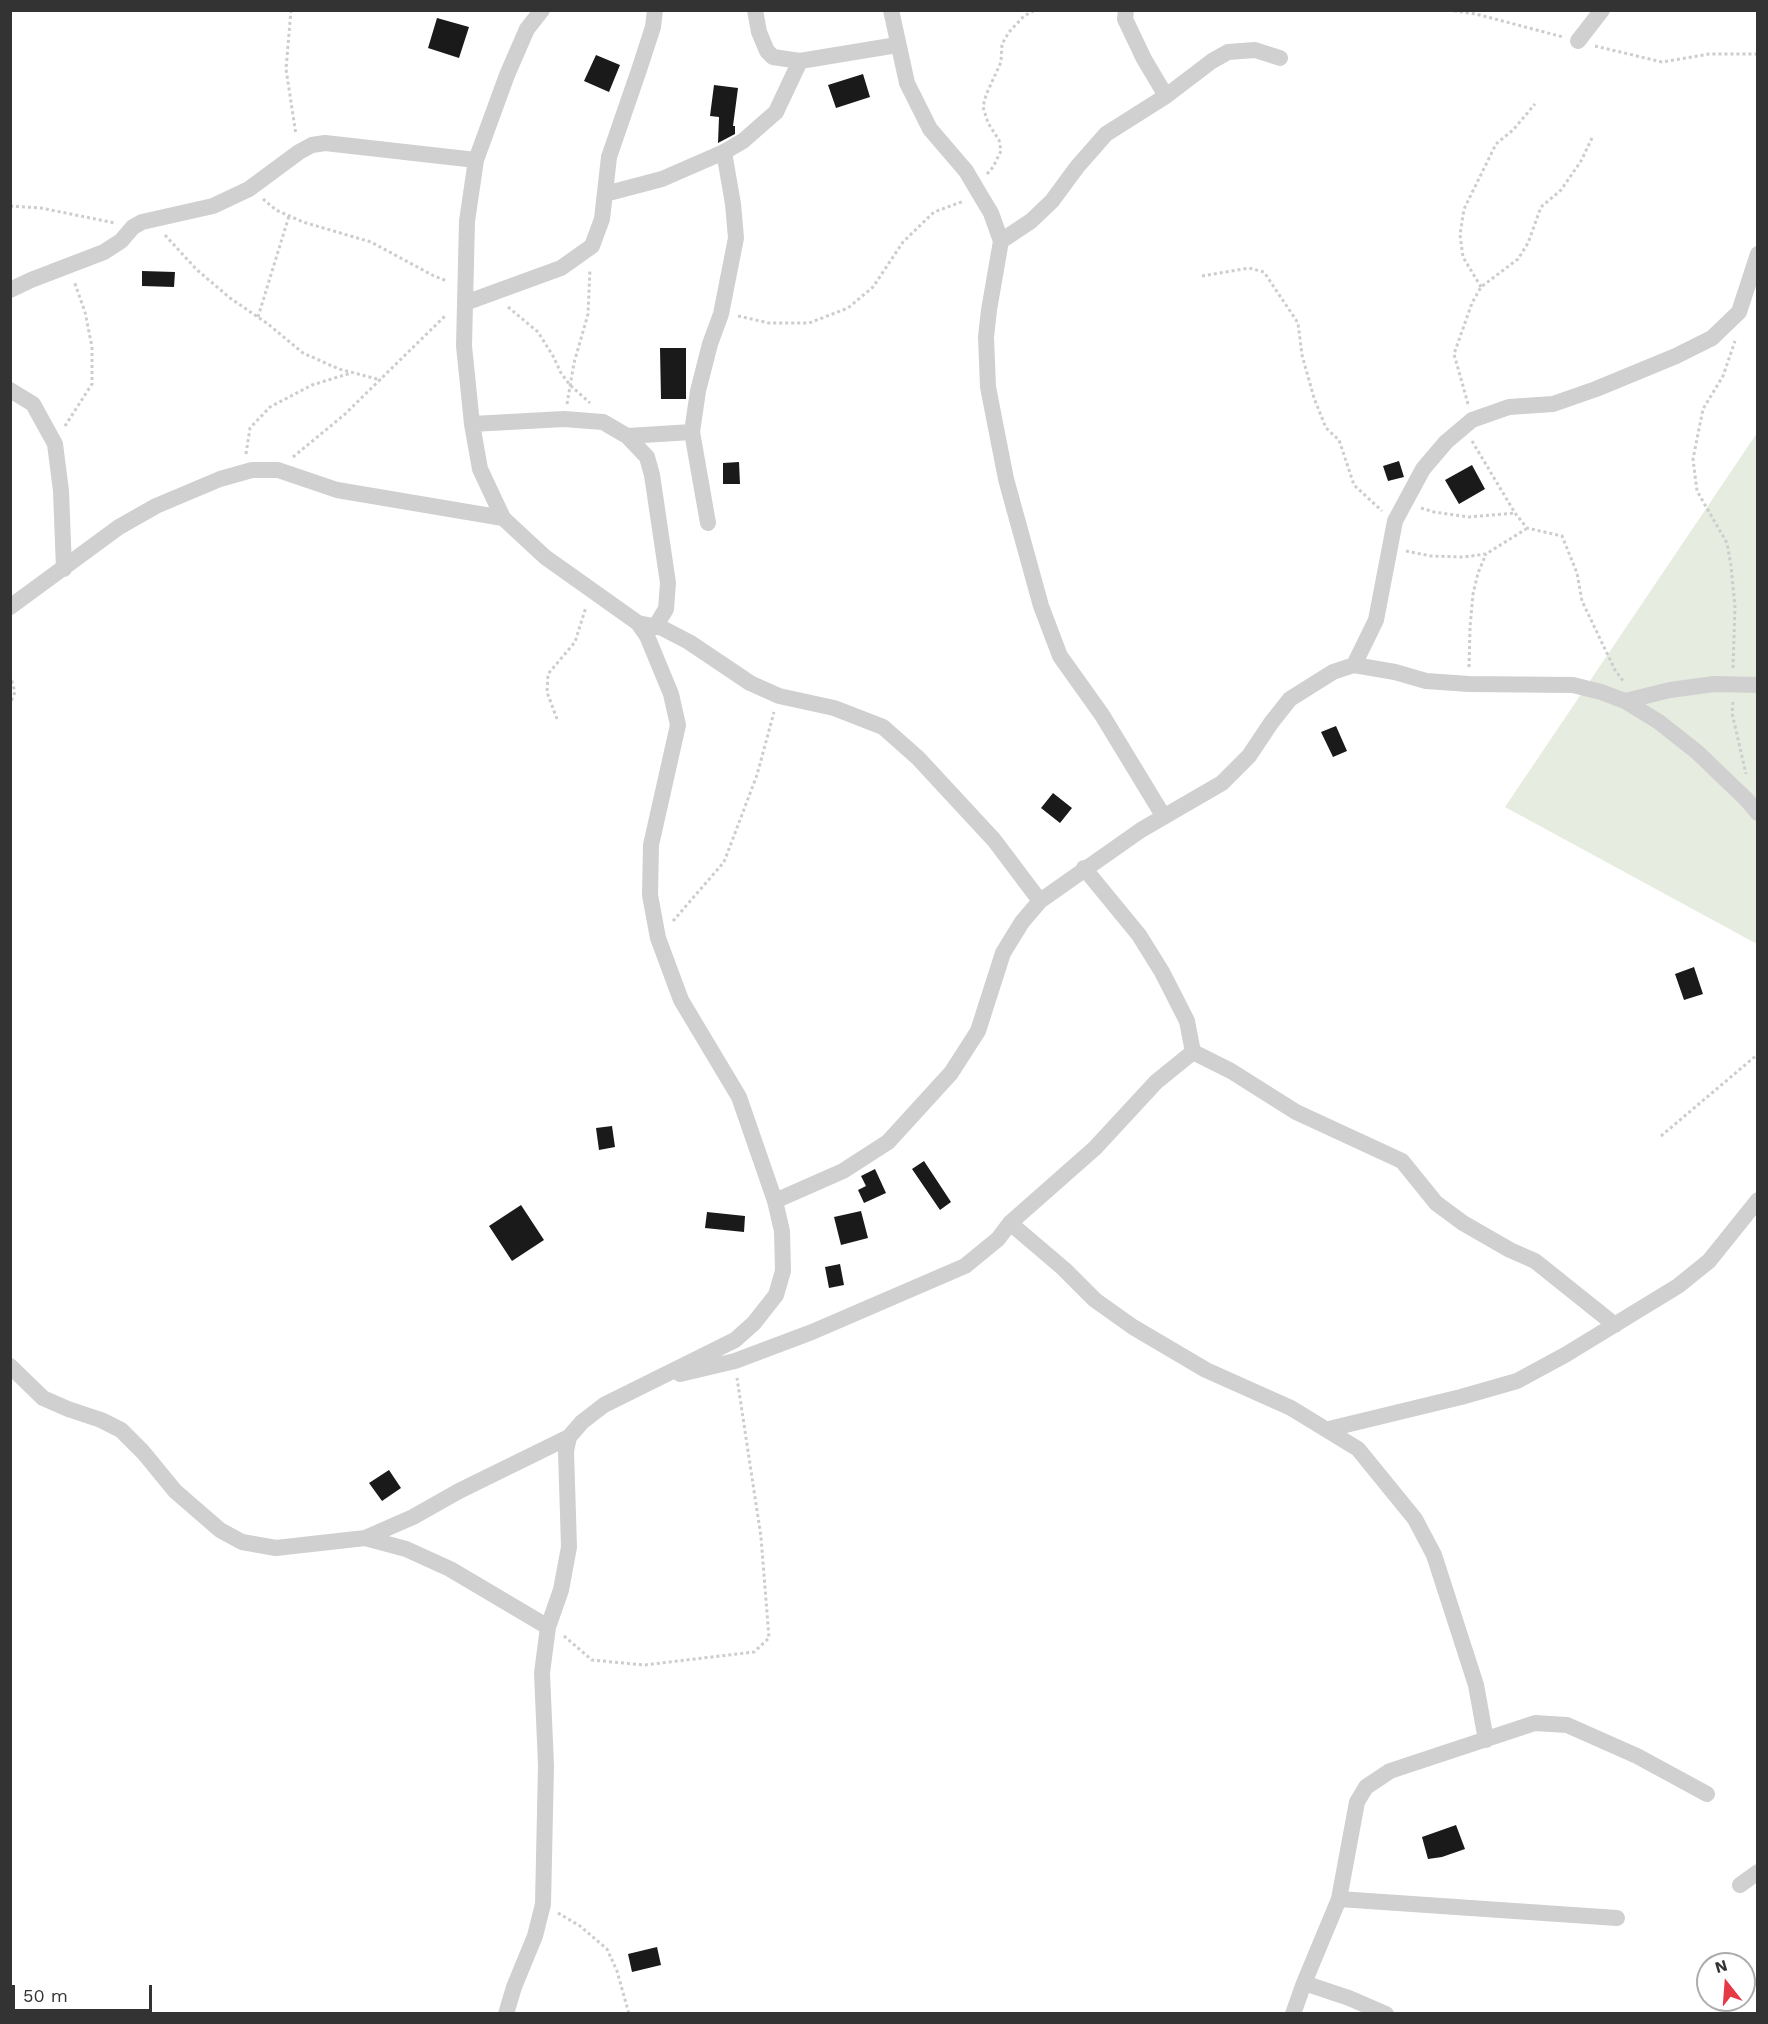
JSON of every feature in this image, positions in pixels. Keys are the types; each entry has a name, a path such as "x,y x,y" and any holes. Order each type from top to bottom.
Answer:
{"street":[{"path":"542,10 526,28 476,160 467,221 464,346 472,424 480,469 503,518 545,557 638,622 662,627 689,642 750,683 779,696 834,708 884,728 918,758 994,840 1040,901"},
{"path":"466,295 492,294 561,268 592,246 602,219 609,157 643,59 656,10"},
{"path":"755,10 759,32 767,51 773,57 800,61 897,45"},
{"path":"891,10 907,83 930,129 966,171 977,189 991,213 1001,240 986,337 988,387 1006,479 1041,606 1060,656 1102,716 1164,817"},
{"path":"1126,10 1125,19 1166,96"},
{"path":"1578,41 1602,10"},
{"path":"1001,240 1030,221 1052,201 1077,167 1106,134 1166,96 1212,61 1228,52 1255,50 1280,58"},
{"path":"605,194 662,179 724,152 743,141 776,112 800,61"},
{"path":"10,290 104,252 121,241 133,227 151,219 213,206 249,189 312,145 325,143 476,160"},
{"path":"708,523 692,432 698,391 710,344 721,314 736,238 724,152"},
{"path":"1354,665 1376,620 1395,521 1423,469 1446,442 1468,424 1509,407 1553,404 1676,356 1712,338 1739,312 1758,254"},
{"path":"10,390 33,404 55,444 61,491 64,569"},
{"path":"472,424 564,419 603,422 627,436 647,457 652,475 668,583 666,609 655,627"},
{"path":"627,436 692,432"},
{"path":"10,607 119,527 156,506 220,479 252,470 278,470 337,490 503,518"},
{"path":"10,1366 43,1398 121,1430 143,1452 175,1491 220,1530 242,1542 276,1548 364,1538 413,1517 459,1491 569,1437 582,1422 604,1405 735,1340 754,1323 776,1295 783,1271 782,1231 776,1201 739,1097 681,1000 658,938 650,896 651,845 678,725 671,694 638,622"},
{"path":"776,1201 843,1171 888,1142 951,1073 978,1031 1003,952 1022,922 1040,901 1084,868 1222,783 1249,756 1270,723 1290,699 1333,672 1354,665 1395,672 1426,681 1573,686 1631,699 1697,686 1733,683 1758,685"},
{"path":"1631,699 1697,752 1755,809"},
{"path":"1084,868 1139,935 1162,972 1187,1021 1193,1052"},
{"path":"647,1382 735,1360 813,1332 965,1266 998,1239 1010,1223 1095,1148 1156,1082 1193,1052"},
{"path":"1193,1052 1231,1071 1296,1113 1402,1161 1436,1203 1464,1223 1510,1250 1535,1261 1615,1325"},
{"path":"1329,1430 1517,1381 1678,1286 1709,1261 1758,1200"},
{"path":"1010,1223 1064,1269 1095,1300 1133,1326 1206,1370 1291,1408 1358,1449 1415,1519 1434,1555 1476,1684 1486,1740"},
{"path":"506,2013 535,1936 543,1904 546,1765 543,1674 548,1625 561,1590 569,1547 566,1451 569,1437"},
{"path":"364,1538 406,1549 450,1569 548,1625"},
{"path":"1293,2013 1339,1899 1357,1803 1366,1787 1390,1771 1535,1723 1567,1725 1637,1756 1707,1794"},
{"path":"1740,1885 1758,1872"},
{"path":"1339,1899 1617,1918"},
{"path":"1304,1983 1386,2013"}],"path":[{"path":"291,10 286,69 291,116 299,152"},
{"path":"721,314 769,323 809,322 848,308 873,287 903,242 934,212 952,206 977,189 1001,151 999,140 988,123 983,107 1001,62 1002,44 1009,32 1024,16 1035,10"},
{"path":"1481,287 1463,256 1460,235 1464,209 1496,144 1513,130 1535,104"},
{"path":"1592,138 1581,161 1562,190 1541,207 1518,260 1481,287 1472,303 1454,354 1468,424 1515,513 1527,528 1562,536 1577,573 1582,601 1631,699"},
{"path":"249,189 276,210 303,222 371,242 466,295 344,415 278,470"},
{"path":"10,206 41,208 133,227"},
{"path":"258,317 289,216"},
{"path":"151,219 196,269 230,298 303,353 339,369 381,380"},
{"path":"564,419 574,363 588,314 592,246"},
{"path":"55,444 92,384 92,347 86,312 75,288 70,265"},
{"path":"1202,276 1249,268 1264,272 1298,323 1302,355 1314,398 1326,428 1339,440 1354,485 1395,521"},
{"path":"492,294 538,332 561,373 570,385 597,409 603,422"},
{"path":"1739,312 1736,337 1723,376 1703,409 1693,459 1697,491 1727,543 1735,608 1732,713 1755,809"},
{"path":"243,473 250,428 270,407 312,385 352,372"},
{"path":"1405,502 1434,512 1469,517 1515,513"},
{"path":"1390,548 1431,556 1463,557 1486,554 1527,528"},
{"path":"1469,684 1473,594 1486,554"},
{"path":"557,719 547,692 549,674 575,642 585,613 589,587"},
{"path":"10,675 15,692 10,704"},
{"path":"658,938 724,862 757,775 779,696"},
{"path":"1661,1136 1758,1054"},
{"path":"548,1625 592,1660 644,1665 754,1652 769,1638 761,1537 735,1360"},
{"path":"543,1904 580,1926 607,1949 617,1971 629,2013"}],"shaded area":[{"path":"1757,433 1757,944 1505,807"}],"building":[{"path":"437,18 469,27 459,58 428,48"},
{"path":"596,55 620,65 609,92 584,81"},
{"path":"863,74 870,97 836,108 828,85"},
{"path":"714,85 738,88 733,126 735,126 735,134 718,143 719,117 710,116"},
{"path":"142,271 175,272 174,287 142,286"},
{"path":"660,348 686,348 686,399 661,399"},
{"path":"1399,461 1404,477 1388,481 1383,466"},
{"path":"739,462 740,484 723,484 723,463"},
{"path":"1472,465 1485,489 1459,504 1445,480"},
{"path":"1336,726 1347,751 1333,757 1321,732"},
{"path":"1053,793 1072,808 1060,823 1041,808"},
{"path":"1694,967 1703,994 1684,1000 1675,974"},
{"path":"612,1126 615,1147 599,1150 596,1128"},
{"path":"924,1161 951,1202 940,1210 912,1169"},
{"path":"875,1169 886,1193 864,1203 858,1190 866,1186 861,1176"},
{"path":"521,1205 544,1240 512,1261 489,1226"},
{"path":"861,1211 868,1238 841,1245 834,1217"},
{"path":"707,1212 745,1216 744,1232 705,1228"},
{"path":"840,1264 844,1285 829,1288 825,1267"},
{"path":"389,1470 401,1488 382,1501 369,1483"},
{"path":"1456,1825 1465,1849 1428,1859 1422,1837"},
{"path":"657,1947 661,1965 632,1972 628,1954"}]}
